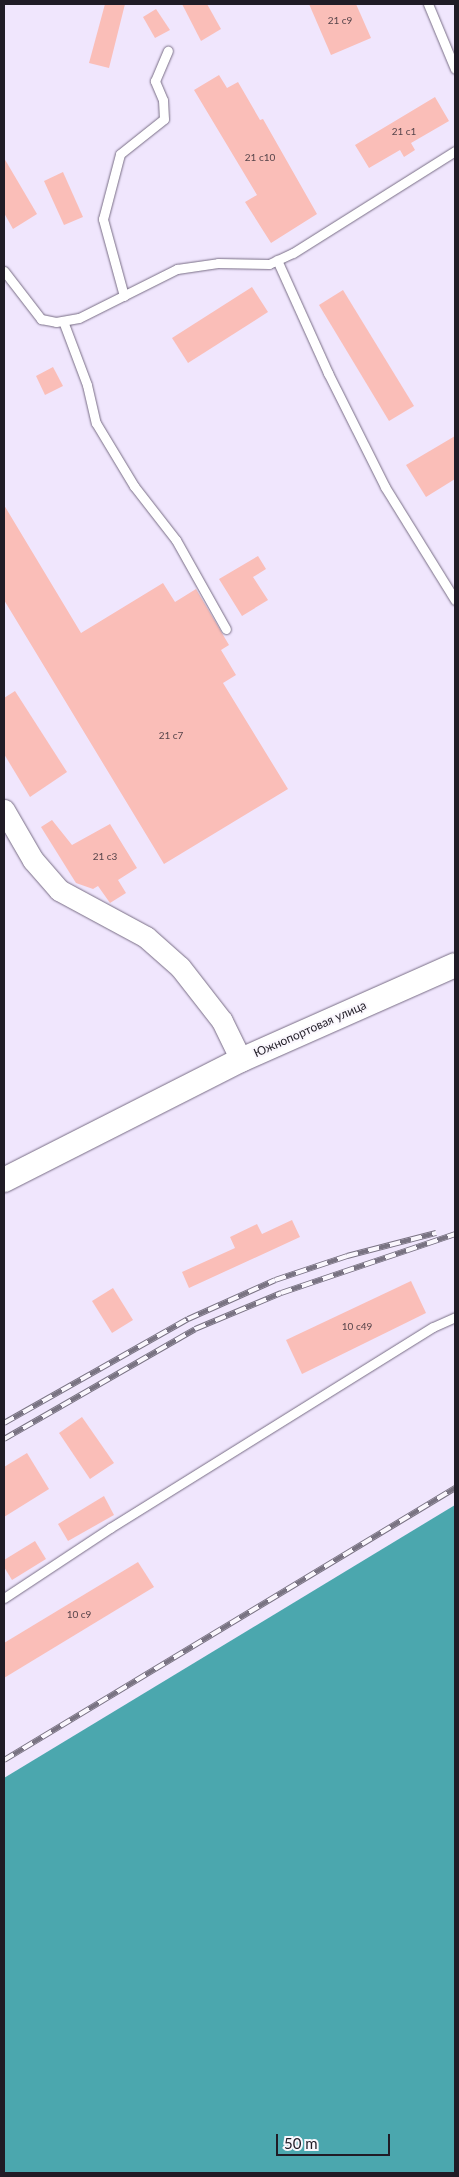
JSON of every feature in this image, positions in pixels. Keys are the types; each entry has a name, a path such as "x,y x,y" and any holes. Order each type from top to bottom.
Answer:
{"main road":[{"name":"Южнопортовая улица","path":"241,1060 455,965"},
{"path":"4,1180 241,1060"}],"street":[{"name":"Южнопортовая улица","path":"4,810 34,860 59,890 146,937 180,967 222,1021 241,1060"}],"lane":[{"path":"428,4 455,69"},
{"path":"124,296 103,219 120,154 164,119 163,100 155,81 168,51"},
{"path":"4,271 41,319 63,321 79,318 177,270 218,263 269,264 455,151"},
{"path":"277,260 328,372 385,487 455,600"},
{"path":"63,321 87,385 96,423 134,486 176,540 226,629"},
{"path":"4,1598 110,1528 433,1327 455,1317"}],"shaded area":[{"path":"455,1505 455,2173 4,2173 4,1778"}],"building":[{"path":"105,4 125,4 109,68 89,63"},
{"path":"182,4 207,4 221,29 201,41"},
{"path":"309,4 356,4 371,38 331,55"},
{"path":"156,9 170,30 155,38 143,17"},
{"path":"219,75 227,88 238,82 260,120 263,119 317,214 271,243 245,202 257,195 194,90"},
{"path":"435,97 449,121 411,143 415,150 404,157 400,150 369,168 355,145"},
{"path":"4,158 37,214 13,229 4,213"},
{"path":"63,172 83,217 64,225 44,181"},
{"path":"252,287 268,312 188,363 172,338"},
{"path":"343,290 414,406 389,421 319,305"},
{"path":"53,367 63,386 45,395 36,376"},
{"path":"455,436 455,479 426,497 406,465"},
{"path":"4,505 81,633 163,583 175,602 196,589 229,645 221,650 236,675 223,683 288,789 164,864 4,600"},
{"path":"258,556 266,569 253,577 268,600 242,616 219,579"},
{"path":"15,691 67,772 30,797 4,754 4,698"},
{"path":"52,820 72,845 110,824 137,868 118,880 126,893 110,903 98,886 93,889 76,883 41,827"},
{"path":"292,1220 300,1237 189,1288 182,1272 235,1248 230,1237 257,1224 262,1234"},
{"path":"411,1281 426,1313 302,1374 286,1340"},
{"path":"113,1288 133,1320 112,1333 92,1301"},
{"path":"82,1417 114,1463 90,1479 59,1433"},
{"path":"27,1453 49,1489 4,1517 4,1467"},
{"path":"104,1496 114,1515 68,1541 58,1524"},
{"path":"35,1541 46,1559 12,1580 4,1567 4,1560"},
{"path":"138,1562 154,1587 4,1678 4,1643"}],"railway":[{"path":"4,1423 188,1319 275,1280 347,1256 436,1233"},
{"path":"4,1439 195,1329 281,1293 455,1234"},
{"path":"4,1760 455,1488"}]}
